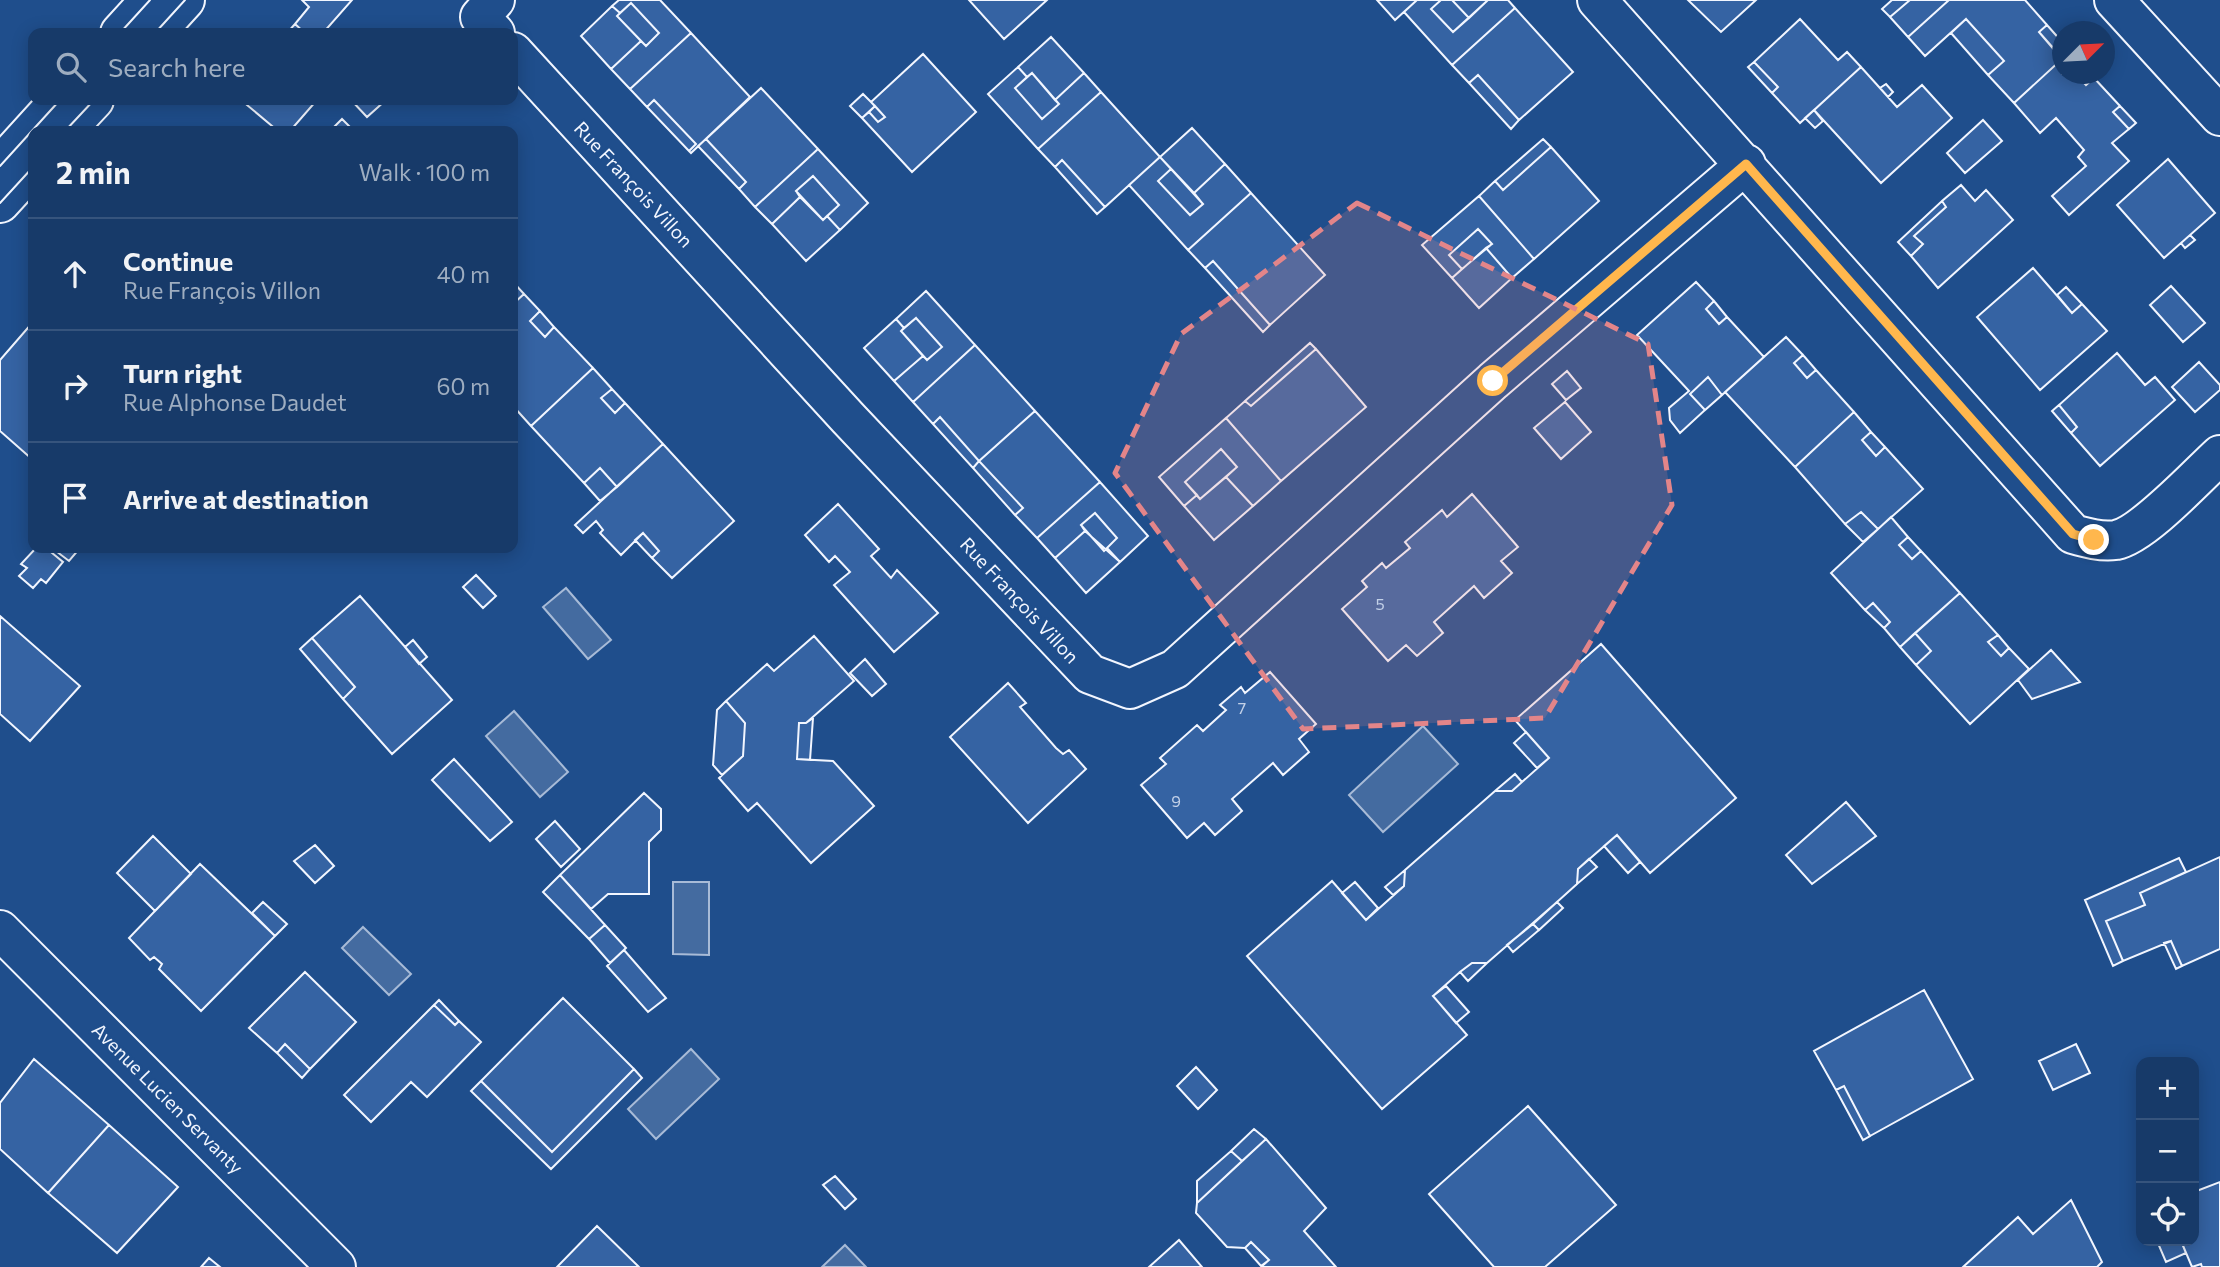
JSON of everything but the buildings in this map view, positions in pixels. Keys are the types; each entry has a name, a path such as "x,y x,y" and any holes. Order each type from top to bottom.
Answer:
{"street":[{"path":"125,28 150,0"},
{"path":"160,28 185,0"},
{"path":"490,28 480,17 495,0"},
{"path":"1597,0 2073,534 2094,540 2118,540 2141,527 2220,454"},
{"path":"2114,0 2220,116"},
{"name":"Rue François Villon","path":"518,57 848,418 1090,674 1130,689 1175,669 1493,381 1746,164"},
{"path":"36,126 55,105"},
{"path":"70,126 89,105"},
{"path":"0,166 28,135"},
{"path":"0,203 28,172"},
{"name":"Avenue Lucien Servanty","path":"0,930 336,1267"}],"highlighted area":[{"path":"1357,203 1648,344 1672,505 1545,718 1303,729 1115,473 1181,334"}],"water":[{"path":"566,588 611,640 588,659 543,607"},
{"path":"514,711 568,772 540,797 486,736"},
{"path":"1423,726 1458,764 1383,832 1349,795"},
{"path":"673,882 709,882 709,955 673,954"},
{"path":"363,927 411,974 389,995 342,948"},
{"path":"691,1049 719,1079 656,1139 628,1109"},
{"path":"845,1245 866,1267 822,1267"}],"tram line":[{"path":"125,28 150,0"},
{"path":"160,28 185,0"},
{"path":"36,126 55,105"},
{"path":"70,126 89,105"},
{"path":"0,166 28,135"},
{"path":"0,203 28,172"}],"route":[{"path":"1493,381 1746,164 2073,534 2094,540"}]}
